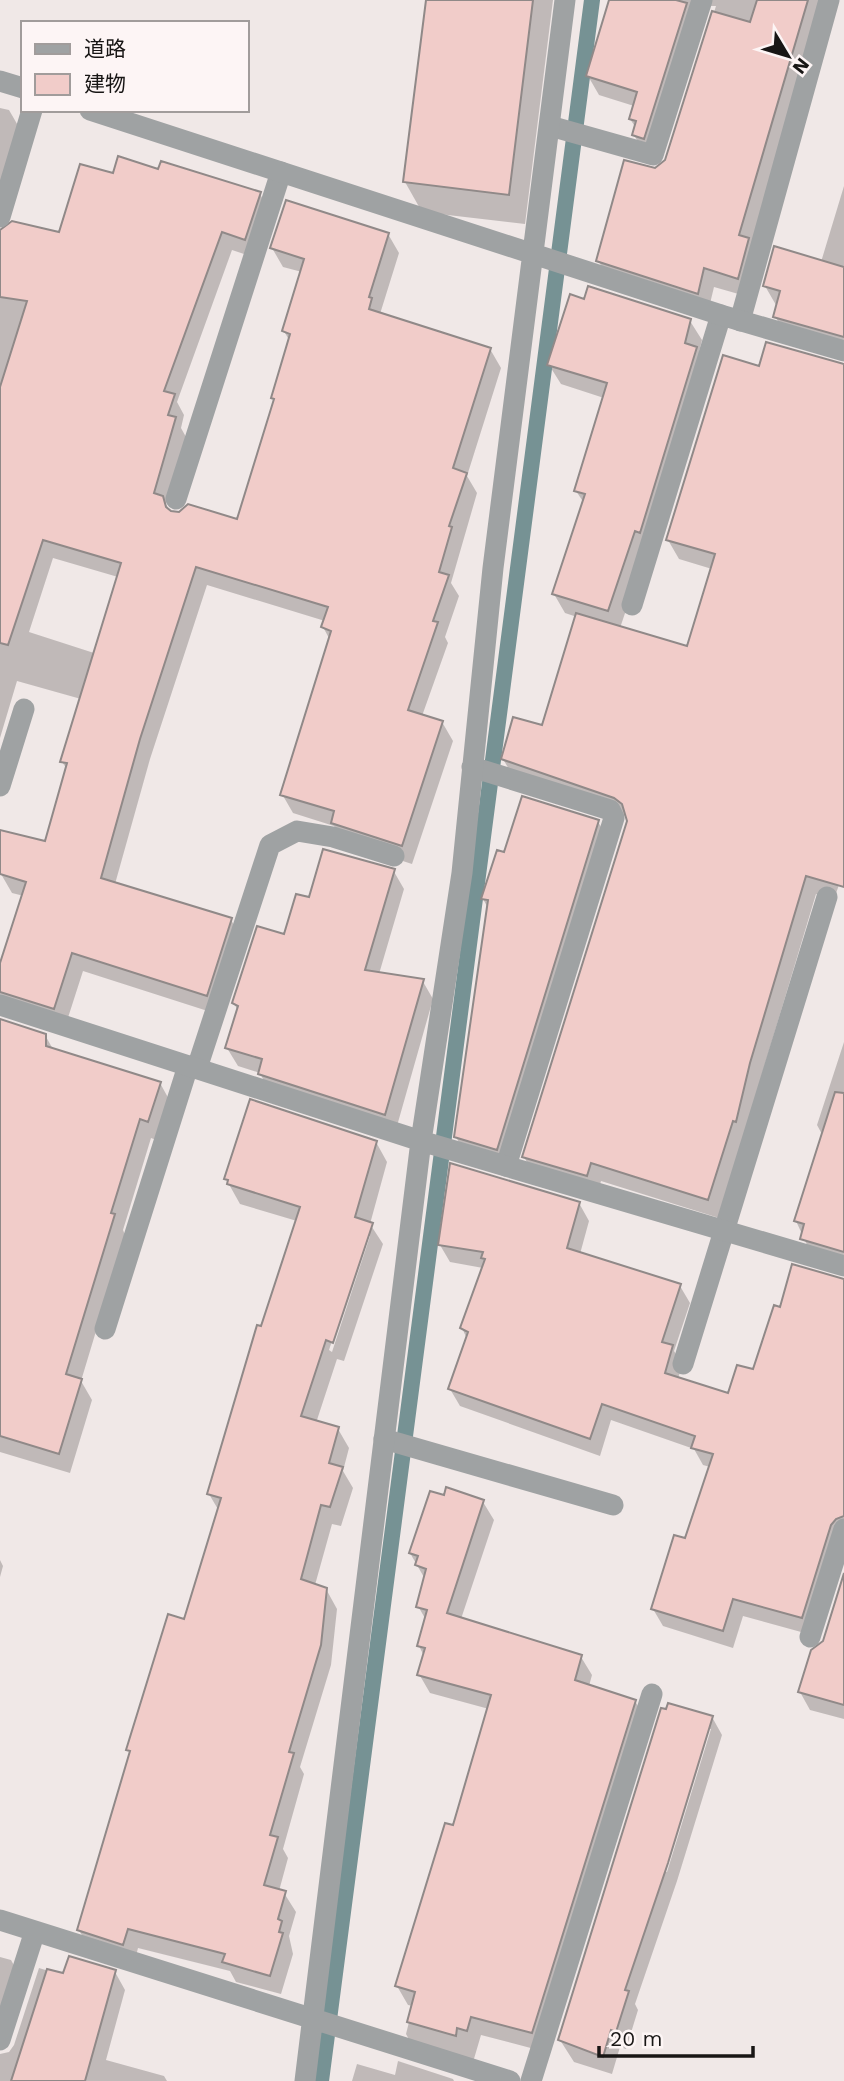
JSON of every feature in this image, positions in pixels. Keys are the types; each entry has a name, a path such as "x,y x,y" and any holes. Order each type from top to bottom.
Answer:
{"street":[{"path":"305,2081 421,1141 462,873 472,767 565,0"},
{"path":"550,126 653,155 702,0"},
{"path":"632,605 731,318 829,0"},
{"path":"0,81 21,88"},
{"path":"0,217 31,112"},
{"path":"96,112 731,318 844,351"},
{"path":"176,499 281,172"},
{"path":"0,786 23,709"},
{"path":"472,767 610,810 614,818 506,1167"},
{"path":"105,1329 192,1067 270,845 297,831 333,837 394,856"},
{"path":"682,1364 827,897"},
{"path":"0,1005 421,1141 844,1266"},
{"path":"384,1439 613,1505"},
{"path":"810,1637 844,1529"},
{"path":"531,2081 652,1693"},
{"path":"0,1920 510,2081"},
{"path":"0,2040 35,1931"}],"building":[{"path":"426,0 533,0 509,195 403,182"},
{"path":"609,0 676,0 687,3 644,139 632,135 636,121 629,119 637,92 586,76"},
{"path":"757,0 808,0 739,235 749,238 738,279 704,268 698,294 596,261 624,160 655,168 665,160 712,11 750,22"},
{"path":"118,156 158,169 161,161 261,192 245,240 222,232 164,391 175,394 168,415 176,417 154,493 163,496 166,507 171,511 179,512 188,504 237,519 274,399 271,398 290,334 282,331 304,259 270,248 286,200 389,233 369,297 372,298 369,309 491,348 453,468 467,473 449,526 452,527 439,572 449,575 433,621 438,622 408,710 443,721 402,846 331,823 334,811 280,795 331,631 321,627 328,607 196,567 140,739 101,878 232,918 207,996 72,953 54,1009 0,992 0,963 26,882 0,874 0,830 45,841 67,763 60,762 121,563 43,540 8,645 0,643 0,387 27,301 0,297 0,230 12,221 59,232 80,164 113,173"},
{"path":"774,246 844,267 844,337 773,317 780,291 763,286"},
{"path":"588,286 691,319 685,343 697,347 640,533 635,531 608,611 552,594 585,494 574,491 607,383 547,365 570,294 584,299"},
{"path":"766,342 844,364 844,887 806,876 750,1063 736,1122 733,1121 708,1200 591,1163 587,1176 522,1157 627,821 622,804 614,798 501,759 513,717 542,725 576,613 687,646 715,554 666,540 723,355 759,366"},
{"path":"522,796 599,820 497,1150 454,1137 488,900 481,899 497,850 504,852"},
{"path":"323,849 395,869 365,970 424,979 385,1115 258,1074 262,1059 225,1048 238,1006 232,1003 257,926 284,934 296,894 309,897"},
{"path":"0,1019 46,1034 46,1046 161,1082 148,1122 140,1119 111,1213 115,1214 66,1374 82,1379 59,1454 0,1436"},
{"path":"835,1092 844,1093 844,1252 800,1239 804,1224 794,1221"},
{"path":"250,1099 377,1141 355,1217 373,1223 333,1343 326,1340 301,1416 339,1427 329,1463 343,1467 330,1507 321,1505 301,1579 327,1588 321,1645 289,1752 294,1753 270,1835 278,1837 264,1885 286,1891 278,1919 282,1921 279,1932 283,1933 270,1976 222,1962 225,1954 128,1929 123,1945 77,1930 130,1751 126,1750 168,1614 184,1619 221,1498 207,1494 257,1325 261,1326 300,1207 227,1184 228,1180 224,1179"},
{"path":"450,1163 580,1202 567,1248 681,1284 662,1342 673,1345 665,1373 728,1393 737,1365 753,1369 774,1305 780,1307 792,1264 844,1279 844,1516 831,1525 802,1618 733,1599 723,1631 651,1609 674,1535 685,1538 713,1454 691,1448 695,1436 602,1404 590,1439 448,1389 468,1332 460,1328 485,1259 481,1258 483,1252 438,1245"},
{"path":"446,1487 484,1500 447,1613 582,1655 575,1680 636,1700 532,2033 471,2017 467,2031 457,2028 456,2036 407,2022 415,1992 395,1986 445,1823 453,1825 491,1695 417,1675 425,1648 417,1646 427,1610 416,1607 426,1569 415,1565 418,1556 409,1553 430,1491 444,1495"},
{"path":"844,1573 844,1705 798,1692 811,1650 823,1641"},
{"path":"668,1703 713,1716 668,1863 625,1990 629,1991 616,2032 611,2030 603,2057 558,2040 661,1708 666,1709"},
{"path":"69,1956 116,1970 85,2081 11,2081 47,1969 63,1973"}],"waterway":[{"path":"321,2081 592,0"}]}
